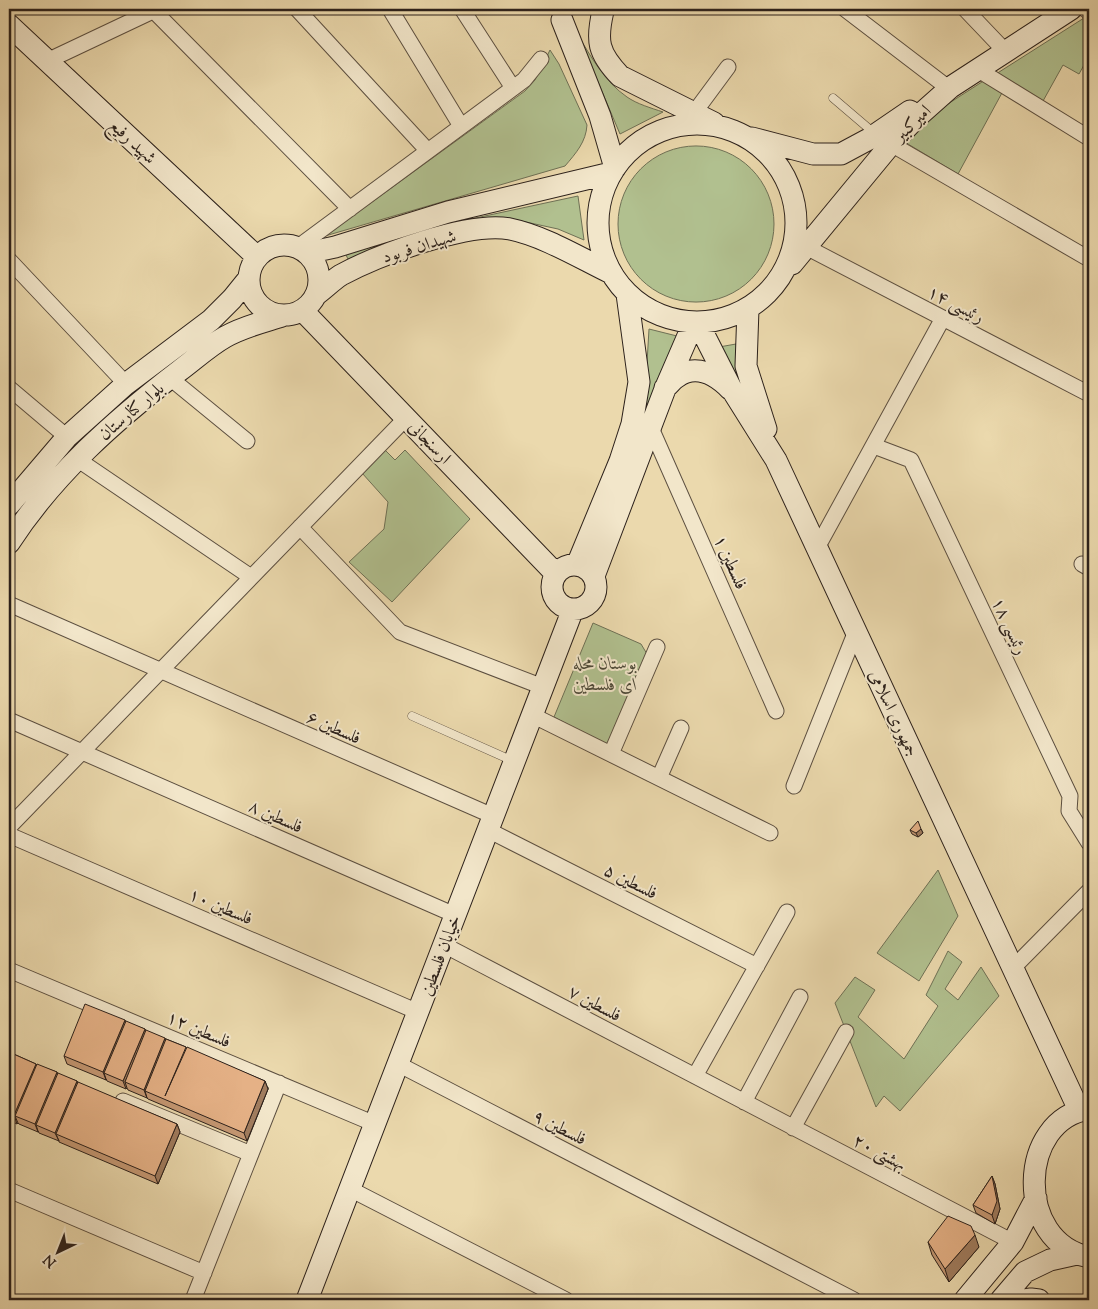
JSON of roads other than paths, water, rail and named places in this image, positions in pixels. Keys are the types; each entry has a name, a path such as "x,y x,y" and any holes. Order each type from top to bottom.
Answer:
{"main road":[{"name":"امیرکبیر","path":"784,273 859,182 883,140 949,87 1071,9"},
{"path":"559,14 569,24 585,26 599,18 603,10"},
{"path":"603,10 598,31 601,48 608,64 620,76 723,127 747,137 813,154 841,154 883,140"},
{"path":"559,14 600,116 613,171"},
{"name":"شهید رفیع","path":"9,26 257,257"},
{"path":"723,127 697,124 671,127 647,137 627,153 613,171 601,197 598,223 601,249 611,273 628,294 648,310 672,319 696,322 724,319 748,309 768,294 784,273 794,249 797,223 794,198 783,174 768,153 747,137"},
{"path":"841,154 842,168 852,179 859,182"},
{"name":"شهيدان فربود","path":"302,250 335,247 448,212 613,171"},
{"name":"شهيدان فربود","path":"317,294 340,276 373,260 442,235 480,229 508,229 534,236 611,273"},
{"path":"287,245 302,250 314,262 319,272 320,283 312,303 303,311 293,315 282,316 266,310 254,299 248,278 251,267 257,257 265,250 276,246 287,245"},
{"name":"بلوار کنارستان","path":"9,505 67,437 126,384 211,320 232,299 248,278"},
{"path":"585,570 632,424 639,382 628,294"},
{"path":"748,309 746,366 776,460"},
{"name":"ارسنجانی","path":"303,311 556,574"},
{"name":"بلوار کنارستان","path":"9,543 49,490 77,459 140,401 224,338 250,326 282,316"},
{"path":"585,570 651,428 665,388 696,322"},
{"name":"جمهوری اسلامی","path":"696,322 732,390 776,460 1013,968 1084,1110"},
{"path":"665,388 677,376 695,370 713,375 732,390"},
{"path":"569,566 585,570 597,585 595,595 590,603 582,608 572,610 564,607 556,601 553,592 552,583 556,574 562,568 569,566"},
{"name":"خیابان فلسطین","path":"307,1300 572,610"},
{"path":"1083,1256 1060,1244 1048,1230 1039,1215 1034,1181 1040,1148 1063,1120 1084,1110"},
{"path":"964,1300 1013,1242 1036,1198"},
{"path":"1001,1300 1025,1272 1050,1260 1083,1256"},
{"path":"1024,1300 1039,1300"}],"street":[{"path":"47,61 154,9 350,209"},
{"path":"297,9 428,151"},
{"path":"390,9 462,126"},
{"path":"462,9 512,88"},
{"path":"846,9 949,87"},
{"path":"965,9 1005,52"},
{"path":"1085,9 1089,12"},
{"path":"302,250 350,209 524,80 541,59"},
{"path":"694,113 728,67"},
{"path":"978,70 1089,138"},
{"path":"883,140 1085,256 1089,241"},
{"name":"رئیسی ۱۴","path":"806,247 1089,394"},
{"path":"9,260 126,384"},
{"path":"818,548 943,318"},
{"path":"170,378 247,441"},
{"path":"9,388 67,437"},
{"path":"9,827 406,418"},
{"name":"فلسطین ۱","path":"651,428 776,711"},
{"name":"رئیسی ۱۸","path":"874,446 911,460 1070,796 1069,811 1089,843"},
{"path":"77,459 251,577"},
{"path":"300,528 400,632 543,687"},
{"name":"فلسطین ۶","path":"9,604 160,671 490,823"},
{"path":"794,786 856,631"},
{"path":"611,754 657,647"},
{"path":"532,715 770,833"},
{"name":"فلسطین ۸","path":"9,720 455,915"},
{"path":"659,778 681,728"},
{"name":"فلسطین ۵","path":"490,823 757,966"},
{"name":"فلسطین ۱۰","path":"9,834 418,1012"},
{"path":"1013,968 1089,891"},
{"path":"695,1076 787,912"},
{"name":"فلسطین ۷","path":"444,944 729,1094"},
{"name":"فلسطین ۱۲","path":"9,970 375,1124"},
{"path":"744,1102 800,997"},
{"path":"794,1128 846,1032"},
{"name":"فلسطین ۹","path":"398,1064 854,1300"},
{"path":"193,1300 279,1083"},
{"name":"بهشتی ۲۰","path":"729,1094 1013,1242"},
{"path":"107,1095 251,1154"},
{"path":"350,1189 566,1300"},
{"path":"9,1190 204,1273"}],"lane":[{"path":"833,98 883,140"},
{"path":"412,716 514,762"}],"park label":[{"name":"بوستان محله ای فلسطین","path":"605,673"}]}
